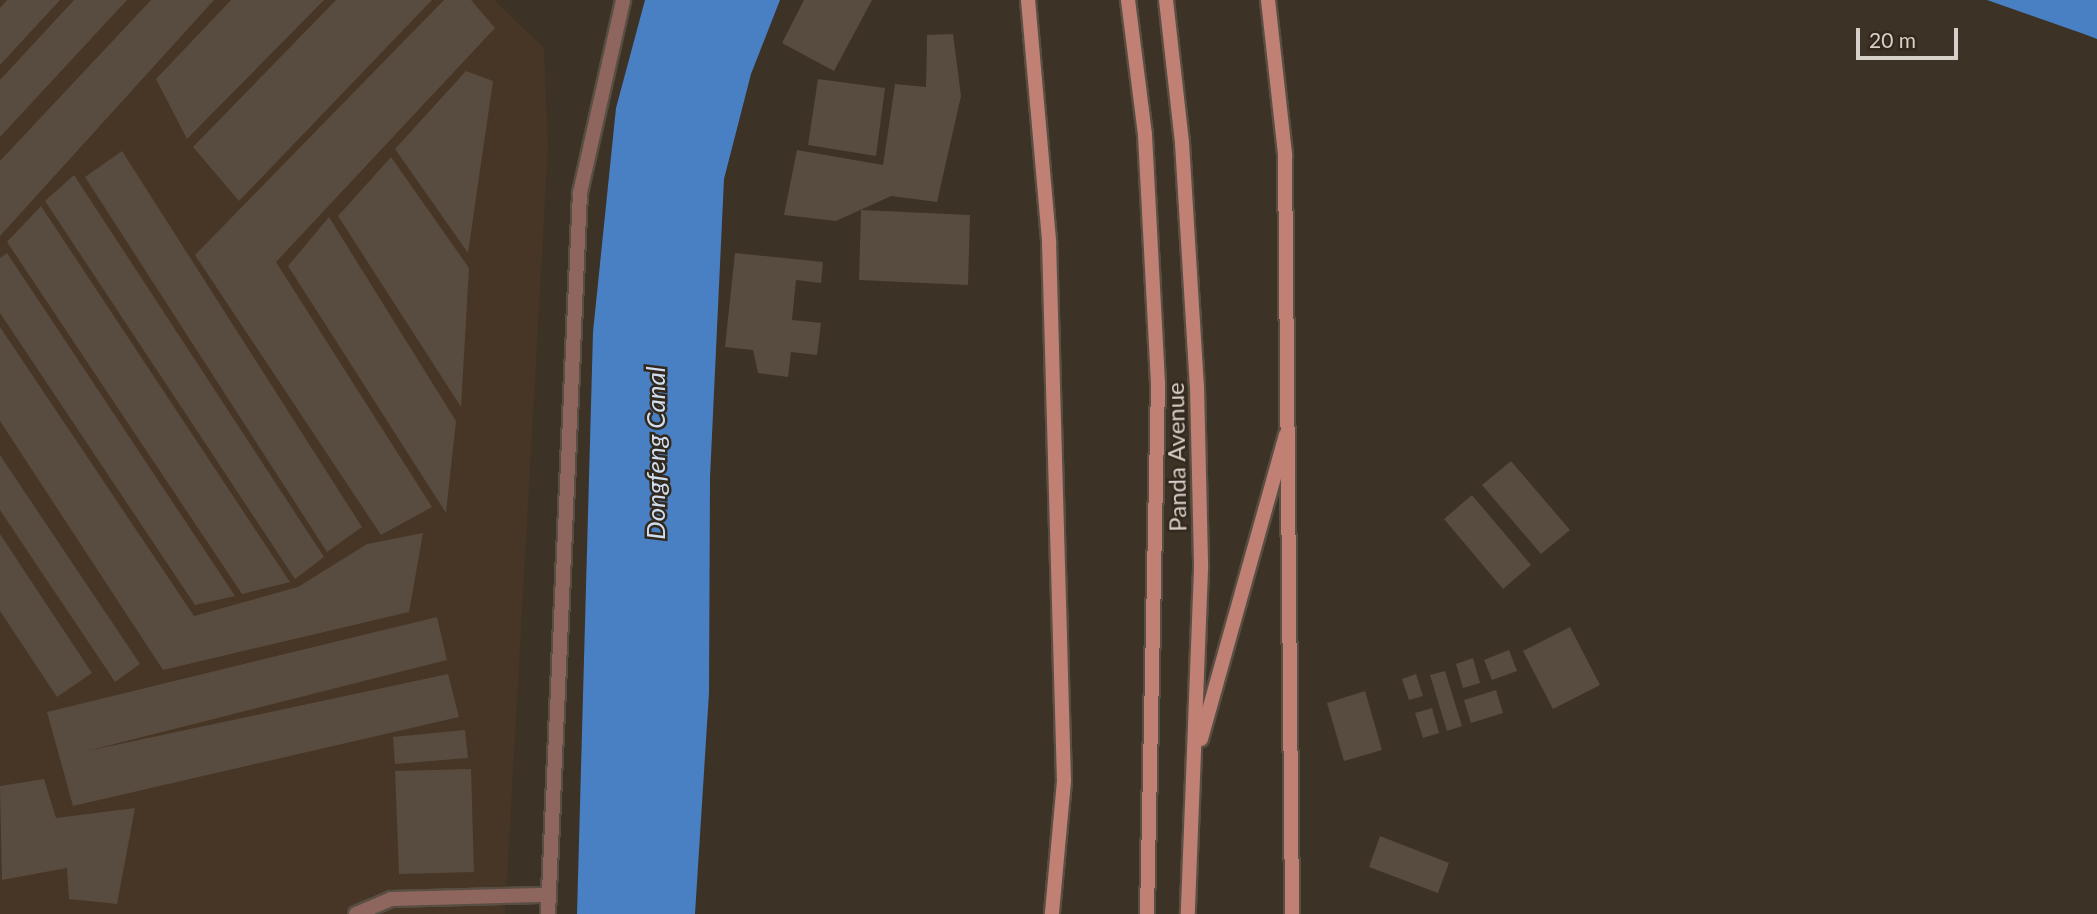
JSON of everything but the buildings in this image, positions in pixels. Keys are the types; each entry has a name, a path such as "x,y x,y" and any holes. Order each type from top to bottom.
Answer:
{"street":[{"path":"548,914 580,193 623,0"},
{"path":"1028,0 1049,242 1063,754 1052,914"},
{"name":"Panda Avenue","path":"1128,0 1145,135 1158,383 1147,914"},
{"name":"Panda Avenue","path":"1166,0 1182,143 1197,386 1201,569 1188,914"},
{"path":"1268,0 1285,155 1291,418 1292,914"},
{"path":"1195,761 1291,418"},
{"path":"356,914 391,899 549,895"}],"shaded area":[{"path":"0,0 494,0 544,48 548,147 505,914 0,914"}],"water":[{"name":"Dongfeng Canal","path":"645,0 780,0 751,74 724,179 710,478 709,693 695,914 577,914 593,332 616,108"},
{"path":"1987,0 2097,0 2097,39 2084,34"}]}
